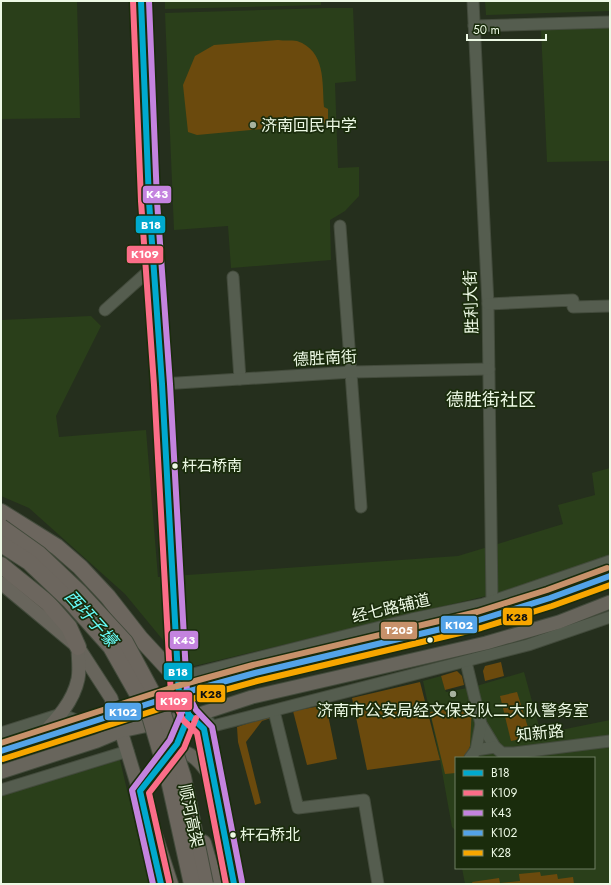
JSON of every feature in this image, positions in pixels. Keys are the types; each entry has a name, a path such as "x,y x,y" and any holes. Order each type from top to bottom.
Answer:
{"highway":[{"path":"4,508 57,547 80,567 108,597 140,638 177,678"},
{"name":"顺河高架","path":"1,527 44,559 79,592 125,642 162,712 183,777 205,884"},
{"name":"顺河高架","path":"1,544 29,562 70,600 111,647 150,716 169,780 192,884"},
{"path":"1,565 48,603 68,627 78,647"},
{"path":"183,777 215,884"},
{"path":"142,796 170,884"}],"main road":[{"path":"141,1 153,267 162,384 177,678 173,696"},
{"path":"1,752 173,696 255,673 479,620 610,576"},
{"path":"1,583 78,647 111,698 142,796 161,884"},
{"path":"1,772 97,742 121,731 189,716 252,697 486,643 559,622 610,602"},
{"path":"38,740 61,714 72,696 78,678 78,647"},
{"path":"173,696 189,716 204,729 234,884"},
{"path":"142,796 156,770 181,736 189,716"},
{"path":"172,750 179,750 189,754 202,764 215,783"}],"street":[{"name":"胜利大街","path":"473,1 488,304 492,602"},
{"path":"474,26 610,22"},
{"path":"340,226 361,507"},
{"path":"104,310 153,267"},
{"path":"233,277 240,379"},
{"path":"488,304 573,300 573,307 610,306"},
{"name":"德胜南街","path":"162,384 352,372 490,369"},
{"name":"经七路辅道","path":"177,678 412,619 492,602 610,561"},
{"path":"189,716 213,726 528,645 610,617"},
{"path":"466,662 481,724 495,747"},
{"path":"274,711 298,808 364,800 378,884"},
{"path":"1,733 61,714 86,724"},
{"path":"473,754 481,724"},
{"name":"知新路","path":"473,754 495,747 502,753 514,753 610,741"},
{"path":"1,790 128,751"}],"shaded area":[{"path":"1,1 77,1 80,118 1,119"},
{"path":"165,1 321,1 321,5 165,9"},
{"path":"485,1 610,1 610,11 486,15"},
{"name":"济南回民中学","path":"353,8 356,81 335,83 338,168 359,167 359,196 345,211 330,220 331,260 231,268 228,226 174,230 165,13"},
{"path":"610,27 610,161 547,162 541,29"},
{"path":"278,40 297,41 313,52 318,60 321,68 324,107 328,109 328,123 197,135 188,132 183,85 195,56 214,45"},
{"path":"91,316 101,326 56,416 59,437 146,430 158,577 458,556 563,524 558,505 595,495 592,473 610,468 610,555 519,588 186,668 125,594 29,508 1,496 1,320"},
{"path":"501,662 504,676 485,681 483,671 485,666"},
{"path":"457,671 462,676 464,685 445,690 441,676"},
{"path":"524,672 541,734 610,720 610,884 465,884 462,869 595,869 595,757 455,757 455,830 452,827 440,760 423,681 441,676 446,692 473,687"},
{"path":"420,682 440,760 367,770 352,698"},
{"path":"517,692 531,737 511,741 500,696"},
{"path":"326,705 337,759 307,765 293,711"},
{"path":"472,705 470,746 465,757 455,757 455,773 445,774 430,712"},
{"path":"270,716 271,718 262,721 246,742 261,803 255,805 238,742 237,727"},
{"path":"120,760 149,884 1,884 1,796"},
{"path":"540,872 541,876 557,874 558,879 573,877 574,884 473,884 472,882 499,878 500,883 520,881 519,874"}],"transit line":[{"name":"K109","path":"133,1 141,201 154,385 171,695 183,720 197,733 226,884"},
{"name":"B18","path":"141,1 149,201 162,384 179,694 189,715 204,729 234,884"},
{"name":"K43","path":"149,1 157,201 170,384 187,692 196,710 212,727 242,882"},
{"name":"T205","path":"1,743 177,686 253,665 477,612 547,590 607,568"},
{"name":"K102","path":"1,751 179,694 255,673 479,620 550,598 610,576"},
{"name":"K28","path":"3,759 181,702 257,681 481,628 552,606 610,585"},
{"name":"K43","path":"153,884 132,790 170,740 182,712"},
{"name":"B18","path":"161,884 140,791 177,744 189,715"},
{"name":"K109","path":"169,882 149,793 184,748 196,718"}],"place":[{"name":"济南回民中学","path":"253,125"},
{"name":"杆石桥南","path":"175,466"},
{"name":"济南市公安局经文保支队二大队警务室","path":"453,694"},
{"name":"杆石桥北","path":"233,835"}],"district":[{"name":"德胜街社区","path":"491,400"}],"water label":[{"name":"西圩子壕","path":"91,618"}]}
